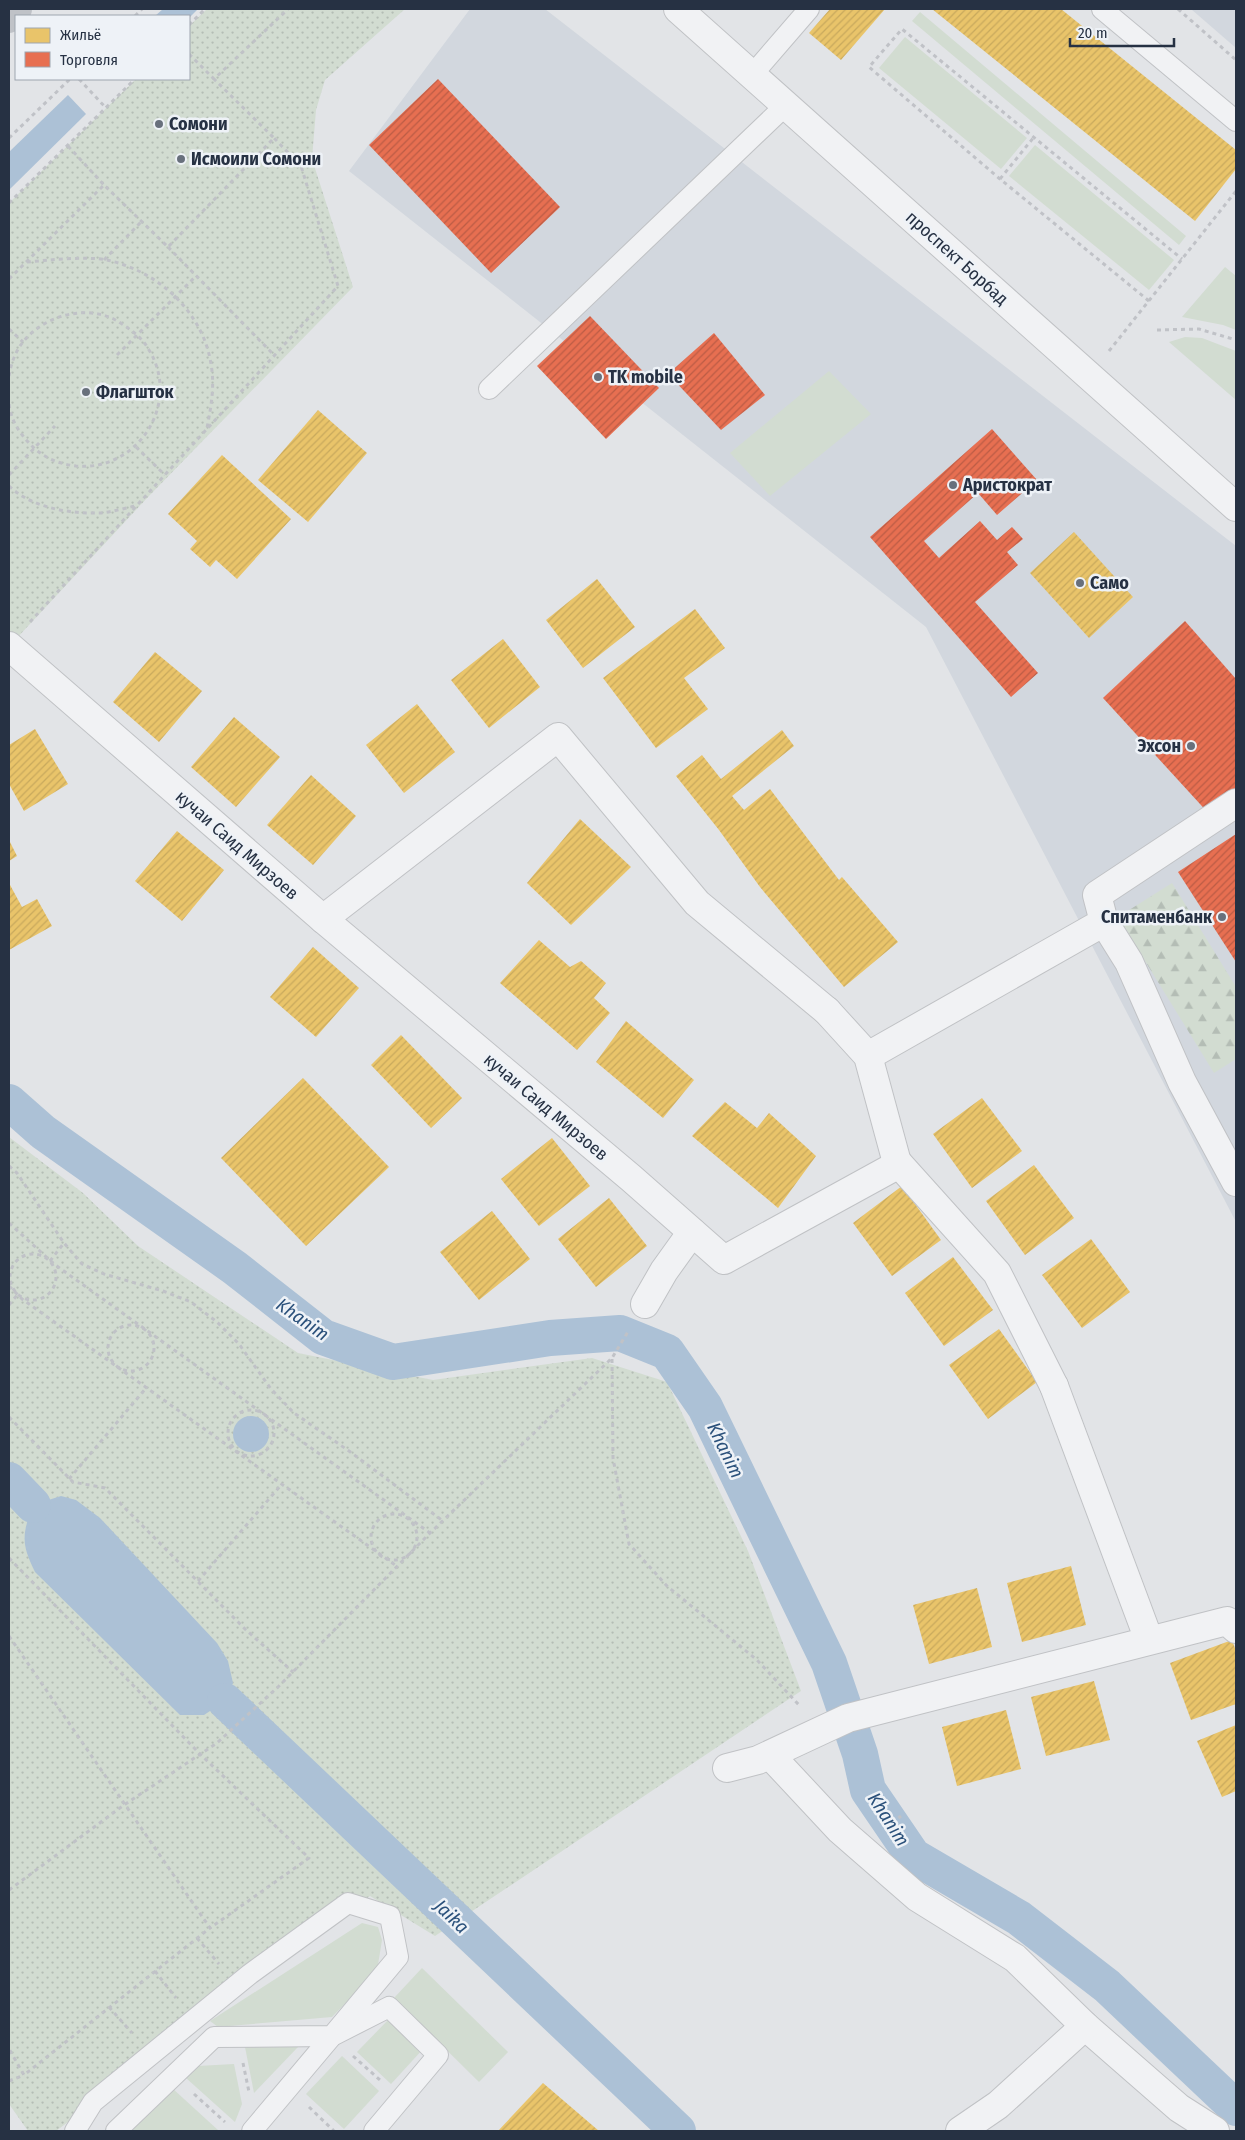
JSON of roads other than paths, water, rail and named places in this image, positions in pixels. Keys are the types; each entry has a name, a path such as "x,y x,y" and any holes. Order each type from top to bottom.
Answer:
{"main road":[{"path":"9,19 18,9"}],"street":[{"name":"проспект Борбад","path":"678,9 1236,507"},
{"name":"кучаи Саид Мирзоев","path":"9,646 323,919 724,1260 900,1164 997,1273 1054,1386 1149,1640"},
{"path":"323,919 558,737 697,903 827,1012 868,1056 896,1159"},
{"path":"1236,803 1098,895 1104,922 1129,962 1182,1082 1236,1182"},
{"path":"868,1056 1104,922"},
{"path":"645,1304 664,1270 692,1232"},
{"path":"727,1768 758,1760 848,1718 1149,1640 1227,1622 1236,1629"},
{"path":"770,1755 840,1830 917,1897 1015,1958 1085,2026 1179,2108 1215,2131"},
{"path":"960,2131 998,2105 1085,2026"}],"lane":[{"path":"752,75 809,9"},
{"path":"1102,9 1236,121"},
{"path":"489,389 786,105"},
{"path":"75,2131 93,2102 236,1985 348,1904 390,1916 398,1957 254,2129"},
{"path":"116,2131 214,2036 332,2036 389,2007 438,2055 374,2131"}],"water":[{"path":"163,9 198,9 190,17 190,15 156,15"},
{"path":"68,95 86,114 9,190 9,152"},
{"path":"251,1416 258,1417 264,1421 268,1427 268,1441 264,1447 258,1451 251,1452 244,1451 238,1447 234,1441 233,1434 234,1427 238,1421 244,1417"},
{"path":"61,1496 76,1500 100,1518 217,1643 228,1661 233,1683 225,1701 204,1715 180,1715 35,1572 25,1546 25,1532 29,1515 33,1505"}],"waterway":[{"name":"Khanim","path":"9,1102 43,1132 235,1268 323,1337 393,1362 550,1338 620,1333 667,1352 705,1407 829,1663 860,1754 868,1790 913,1856 1019,1918 1107,1986 1236,2108"},
{"name":"Jaika","path":"9,1480 33,1505"},
{"name":"Jaika","path":"225,1701 678,2131"}],"place":[{"name":"Сомони","path":"159,124"},
{"name":"Исмоили Сомони","path":"181,159"},
{"name":"TK mobile","path":"598,377"},
{"name":"Флагшток","path":"86,392"},
{"name":"Аристократ","path":"953,485"},
{"name":"Само","path":"1080,583"},
{"name":"Эхсон","path":"1191,746"},
{"name":"Спитаменбанк","path":"1222,917"}]}
